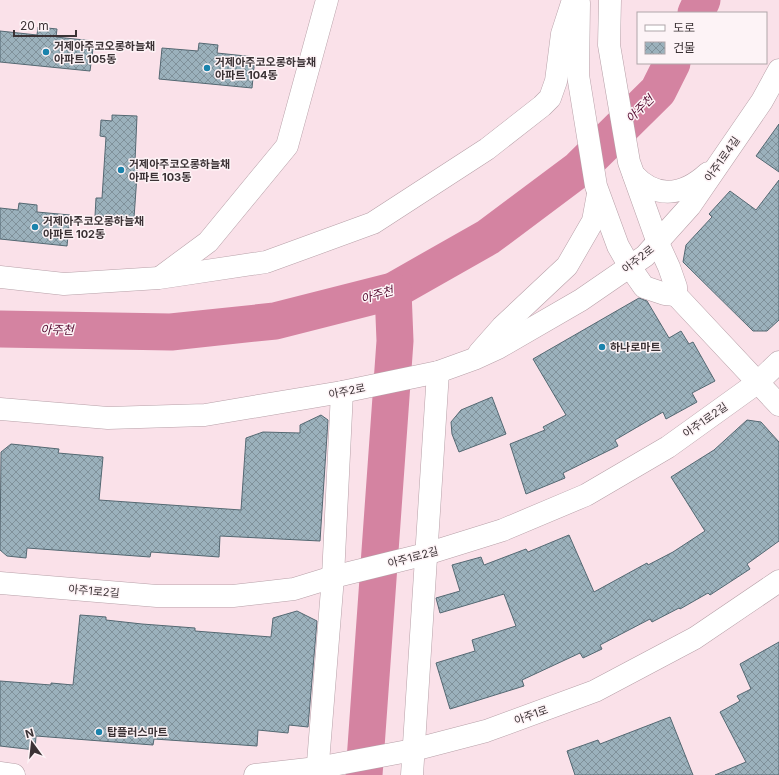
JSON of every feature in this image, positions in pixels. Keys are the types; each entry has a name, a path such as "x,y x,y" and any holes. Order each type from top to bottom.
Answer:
{"street":[{"path":"159,278 208,242 287,146 327,0"},
{"path":"0,277 64,284 159,278 266,262 373,223 487,149 550,98 556,81 562,34 573,0"},
{"path":"578,0 578,75 597,189 618,246 644,287 665,294 676,295 779,405"},
{"path":"610,0 609,45 631,168 658,243 669,266 676,287 676,295"},
{"name":"아주1로4길","path":"658,243 690,206 762,101 779,70"},
{"path":"631,168 642,184 654,190 670,193 700,180 719,163"},
{"path":"474,359 502,327 567,266 594,221 597,189"},
{"name":"아주2로","path":"0,409 108,418 205,415 342,392 438,372 474,359 498,348 581,300 645,256 658,243"},
{"name":"아주1로2길","path":"0,583 157,596 233,596 294,588 426,554 503,530 586,495 668,446 757,383 779,362"},
{"path":"412,775 438,372"},
{"path":"317,772 333,577 342,392"},
{"name":"아주1로","path":"255,775 317,772 413,750 486,731 595,691 696,638 779,581"},
{"path":"0,773 14,775"}],"building":[{"name":"거제아주코오롱하늘채 아파트 105동","path":"38,27 57,29 56,37 94,41 90,71 0,62 0,31 37,35"},
{"name":"거제아주코오롱하늘채 아파트 104동","path":"199,43 218,45 217,53 255,57 252,88 159,79 162,48 198,51"},
{"name":"거제아주코오롱하늘채 아파트 103동","path":"112,115 137,116 135,161 138,161 134,218 95,216 96,198 102,198 106,137 100,136 101,120 112,121"},
{"path":"779,124 779,172 756,156"},
{"path":"779,180 779,320 767,331 753,331 683,262 686,245 712,217 709,214 730,191 756,210"},
{"name":"거제아주코오롱하늘채 아파트 102동","path":"19,203 37,205 37,212 70,215 67,246 0,239 0,208 18,210"},
{"path":"639,298 647,301 669,338 681,331 689,344 693,342 715,381 692,393 697,402 666,419 663,412 615,440 618,446 563,473 565,478 526,494 510,444 545,430 543,427 566,415 533,359"},
{"path":"492,397 506,434 459,452 452,434 451,422 461,410"},
{"path":"321,415 328,420 320,541 220,536 219,557 151,552 150,557 27,548 26,558 7,556 0,550 1,452 11,444 59,449 58,453 103,457 99,500 241,510 246,438 263,432 300,433 300,425"},
{"path":"747,420 761,422 779,442 779,541 747,564 750,569 710,595 708,593 680,609 679,608 652,622 650,619 600,645 602,649 583,658 580,653 522,680 524,686 450,709 436,663 475,651 472,640 516,626 504,594 440,613 436,598 460,591 452,565 481,557 484,565 526,549 528,552 569,535 594,592 647,563 648,565 673,552 705,531 671,477 714,450"},
{"path":"297,611 317,621 308,727 289,725 288,733 258,730 257,746 154,739 153,745 36,736 35,750 0,746 0,681 51,685 51,683 73,685 80,615 106,617 106,620 195,628 195,631 271,637 273,618"},
{"path":"779,642 779,775 715,775 746,762 720,712 740,701 737,696 751,689 740,664"},
{"path":"670,717 693,775 575,775 567,751 598,740 600,744"}],"waterway":[{"name":"아주천","path":"696,12 702,0"},
{"name":"아주천","path":"0,329 171,332 275,321 393,291 488,237 579,169 658,91 672,64"},
{"path":"364,775 395,341 393,291"}],"place":[{"name":"거제아주코오롱하늘채 아파트 105동","path":"46,52"},
{"name":"거제아주코오롱하늘채 아파트 104동","path":"207,68"},
{"name":"거제아주코오롱하늘채 아파트 103동","path":"121,170"},
{"name":"거제아주코오롱하늘채 아파트 102동","path":"35,227"},
{"name":"하나로마트","path":"602,347"},
{"name":"탑플러스마트","path":"99,732"}]}
